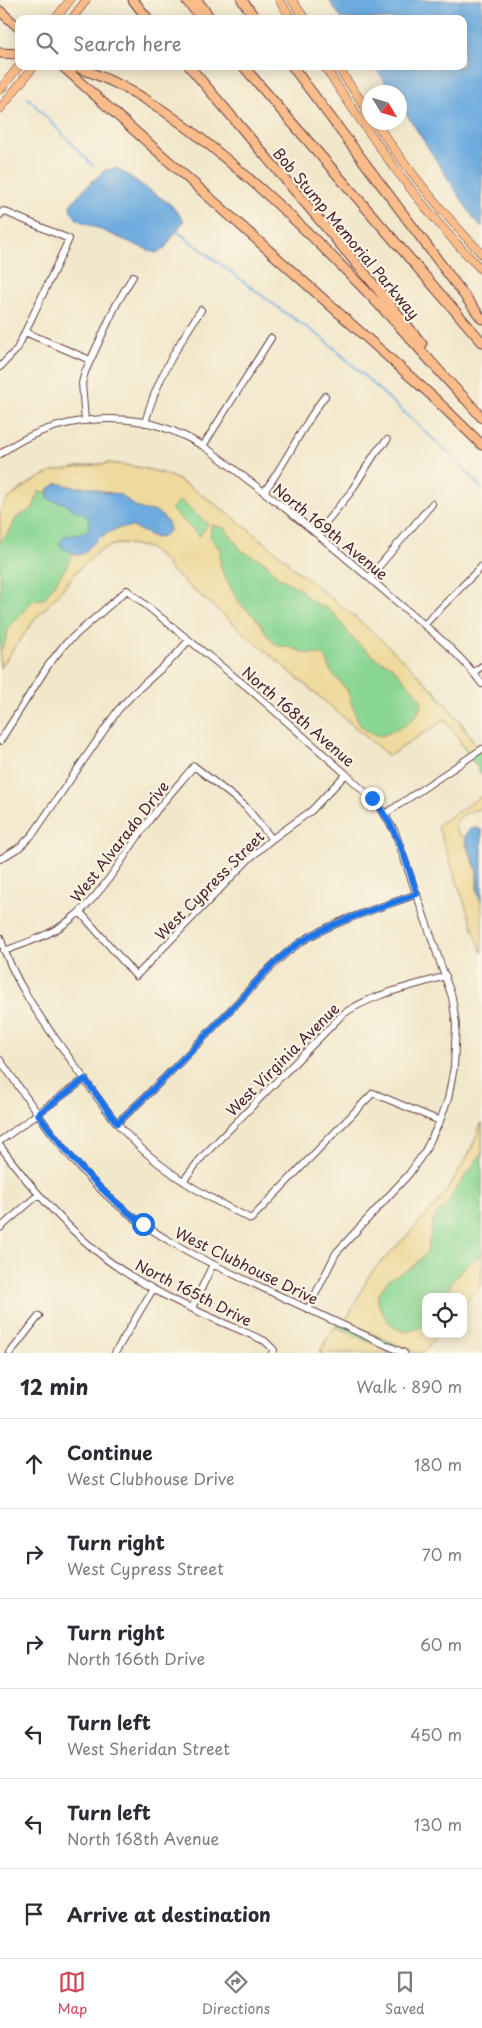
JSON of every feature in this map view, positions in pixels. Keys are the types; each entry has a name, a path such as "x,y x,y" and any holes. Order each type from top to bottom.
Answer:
{"highway":[{"path":"132,0 145,15"},
{"path":"186,0 199,15"},
{"path":"197,0 208,15"},
{"path":"242,0 253,15"},
{"path":"0,11 15,24"},
{"path":"0,53 15,54"},
{"path":"66,70 432,396 482,445"},
{"path":"84,70 147,98 208,143 264,192 329,254 394,321 465,399"},
{"name":"Bob Stump Memorial Parkway","path":"192,70 367,276 482,418"},
{"name":"Bob Stump Memorial Parkway","path":"247,70 482,342"},
{"path":"252,70 295,124"},
{"path":"295,70 482,319"}],"main road":[{"path":"58,15 70,0"},
{"path":"75,15 86,0"},
{"path":"279,0 289,15"},
{"path":"292,0 302,15"},
{"path":"0,90 16,70"},
{"path":"0,109 31,70"},
{"path":"327,70 402,180 444,230 482,270"},
{"path":"341,70 362,102"},
{"path":"381,130 421,186 482,254"}],"street":[{"path":"0,367 17,349 69,239 2,213"},
{"path":"85,421 82,384 90,360 116,305 133,276"},
{"path":"145,422 152,398 163,373 201,310"},
{"path":"25,332 90,360"},
{"path":"203,446 271,338"},
{"path":"264,492 325,396"},
{"name":"North 169th Avenue","path":"0,454 10,446 44,429 85,421 118,419 145,422 175,432 203,446 317,533 454,651 482,684"},
{"path":"317,533 350,493 376,452 387,440"},
{"path":"369,578 432,504"},
{"path":"424,625 482,566"},
{"name":"North 168th Avenue","path":"0,741 64,645 127,590 252,690 346,774 372,798 385,814 395,832 446,976 455,1012 456,1052 451,1084 440,1121 425,1150 408,1174 336,1254 308,1309"},
{"path":"0,859 20,847 33,834 118,710 134,692 173,658 188,640"},
{"path":"473,673 482,666"},
{"path":"385,814 482,749"},
{"name":"West Alvarado Drive","path":"4,951 44,936 80,912 99,892 159,807 194,766 245,806 272,840"},
{"name":"West Cypress Street","path":"80,912 136,976 250,858 311,811 346,774"},
{"path":"117,1123 143,1100 258,980 304,940 332,926 417,894"},
{"path":"0,937 4,951 32,1005 117,1123 145,1151 183,1181 208,1197 251,1219 373,1093 440,1121"},
{"name":"West Virginia Avenue","path":"183,1181 202,1157 343,1014 359,1004 380,995 446,976"},
{"name":"West Clubhouse Drive","path":"0,1060 38,1114 80,1168 117,1204 157,1233 213,1264 404,1353"},
{"path":"0,1141 85,1079"},
{"name":"North 165th Drive","path":"0,1146 38,1195 73,1231 106,1259 153,1289 265,1342 273,1352"},
{"path":"0,1228 38,1195"},
{"path":"192,1308 213,1264"},
{"path":"115,1353 153,1289"},
{"path":"10,1353 39,1316"}],"green space":[{"path":"109,463 152,470 176,479 220,507 288,561 287,563 367,628 435,691 463,725 482,755 482,775 445,719 389,756 167,567 168,564 149,548 124,543 99,551 80,568 35,619 0,668 0,509 23,488 49,474 78,467"},
{"path":"482,1122 482,1284 467,1301 467,1293 422,1293 422,1338 436,1338 423,1353 415,1353 396,1344 391,1353 319,1353 335,1327 346,1321 370,1274 436,1205 470,1152"}],"sand":[{"path":"109,463 144,468 176,479 205,497 288,561 287,563 365,625 414,670 458,720 477,747 468,753 445,719 389,756 167,567 168,564 149,548 124,543 99,551 80,568 35,619 0,668 0,651 4,645 9,628 32,601 44,599 67,566 72,554 75,555 106,533 119,527 132,527 154,537 164,536 169,531 168,522 160,515 137,508 125,498 115,494 77,488 58,488 48,489 47,492 39,491 33,508 16,518 10,531 0,542 0,509 7,500 33,481 54,471","holes":["180,500 208,524 200,536 171,509","211,525 225,528 242,551 265,562 278,577 299,588 311,601 332,611 354,640 377,659 392,666 421,698 422,705 416,716 406,725 382,736 365,730 358,722 347,690 330,671 327,659 323,655 304,653 290,647 278,646 270,639 257,619 240,604 223,574 220,564 220,550 210,536"]},
{"path":"482,796 482,808 461,816 454,827 460,836 465,836 466,845 477,870 477,890 482,903 482,953 437,825"},
{"path":"482,1122 482,1153 447,1204 436,1215 427,1252 412,1267 388,1280 378,1295 378,1303 387,1321 393,1327 406,1332 422,1327 422,1338 436,1338 423,1353 415,1353 346,1321 370,1274 436,1205 470,1152"},
{"path":"482,1255 482,1284 467,1301 467,1293 447,1293 451,1284 470,1263"},
{"path":"335,1327 387,1350 391,1353 319,1353"}],"water":[{"path":"329,0 482,0 482,227 474,219 407,115 407,85 387,85 377,70 467,70 467,15 339,15"},
{"path":"117,168 170,204 184,220 164,249 155,253 78,220 71,212 70,205 85,188 105,170"},
{"path":"58,483 74,487 90,487 103,492 119,494 143,510 156,511 168,522 169,531 163,537 156,538 133,527 118,528 100,537 83,554 75,555 61,546 60,542 65,536 87,531 89,519 84,513 64,503 48,498 48,489"},
{"path":"470,829 482,830 482,903 478,890 476,867 467,846 466,838 466,833"}],"waterway":[{"path":"28,98 93,166"},
{"path":"175,230 284,312 324,339 458,462 482,489"}],"route":[{"path":"143,1224 94,1184 70,1157 38,1114 85,1079 117,1123 143,1100 283,956 304,940 332,926 417,894 395,832 385,814 372,798"}]}
